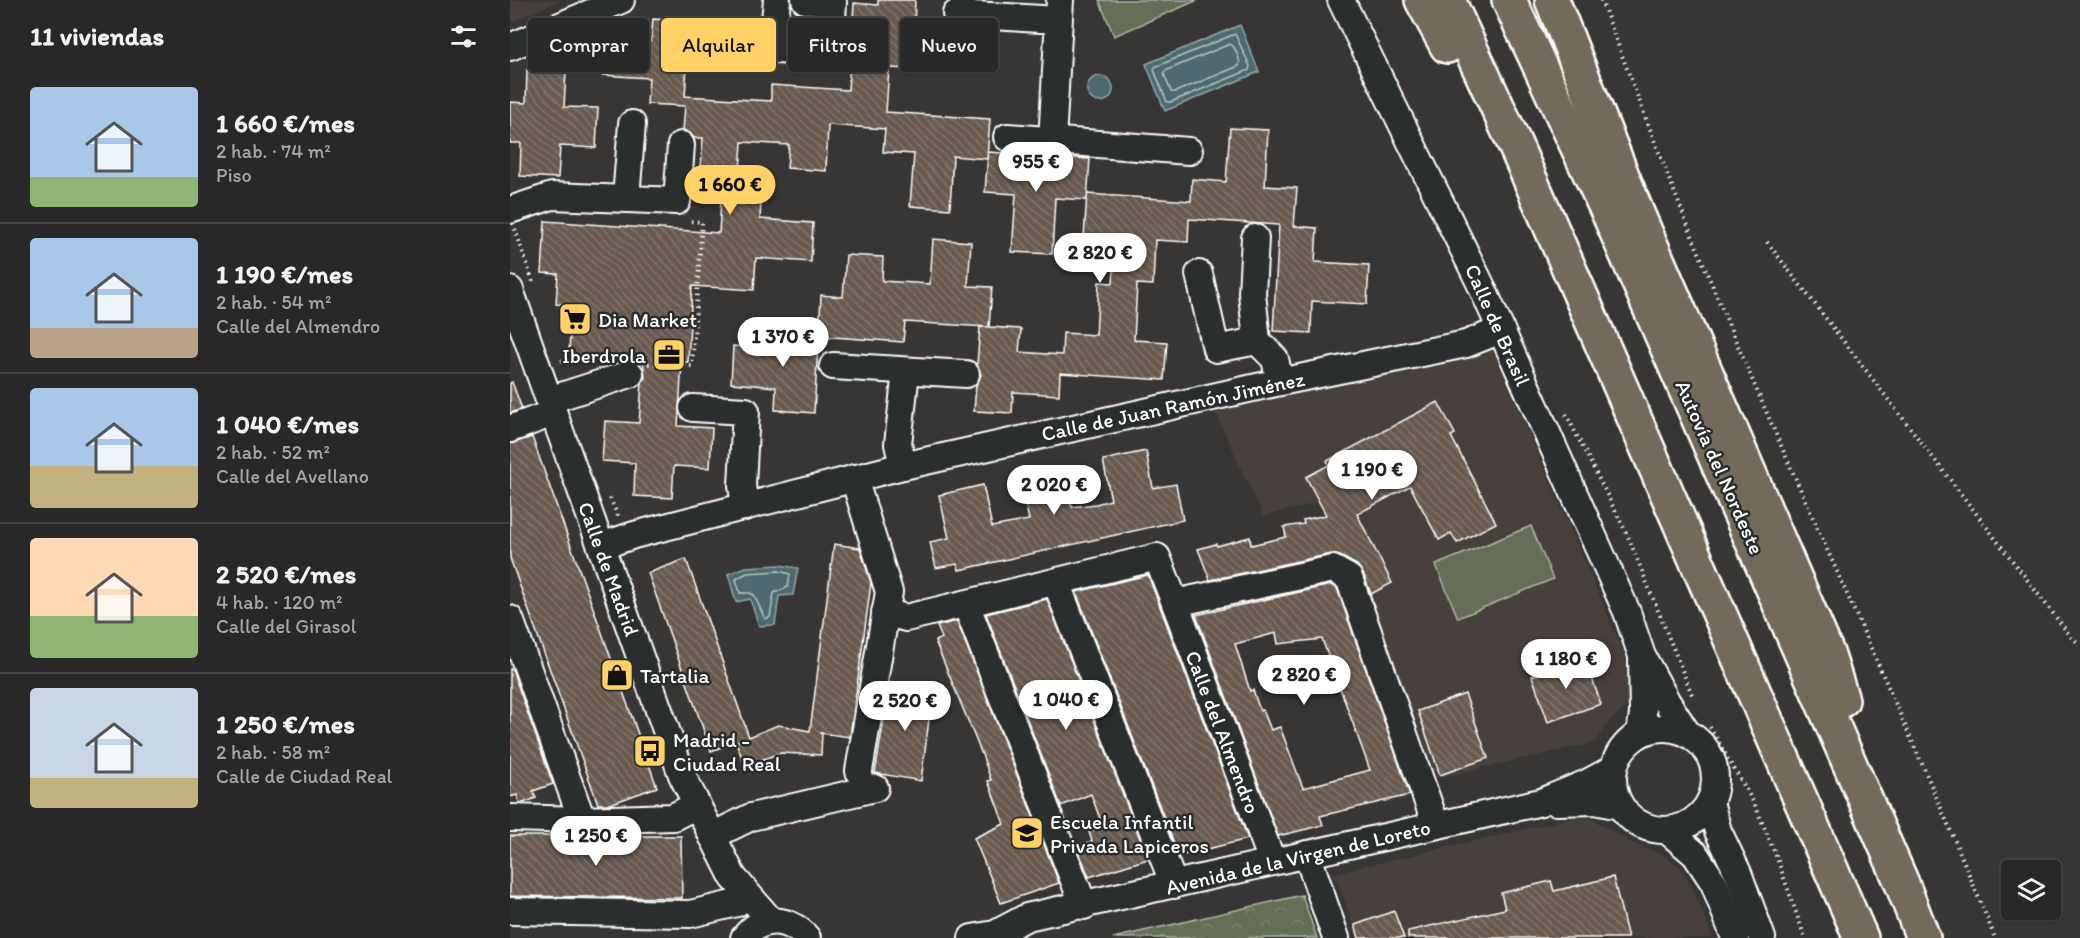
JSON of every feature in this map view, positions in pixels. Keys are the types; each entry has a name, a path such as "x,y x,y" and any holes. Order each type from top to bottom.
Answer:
{"highway":[{"path":"1422,0 1580,297"},
{"path":"1448,0 1516,147 1861,938"},
{"name":"Autovía del Nordeste","path":"1509,0 1608,212 1901,881 1923,938"},
{"path":"1552,0 1637,213 1827,653 1901,881"}],"street":[{"path":"510,47 621,0"},
{"path":"775,18 777,0"},
{"path":"776,50 830,53 832,2 805,0"},
{"name":"Calle de Brasil","path":"1341,0 1476,275 1627,612 1642,656"},
{"path":"956,15 1059,10 1052,141"},
{"path":"626,198 632,124"},
{"path":"1007,137 1189,151"},
{"path":"516,220 552,196 677,201 681,146"},
{"path":"1255,238 1252,293 1257,341 1275,359 1280,382"},
{"path":"1199,274 1216,349 1257,341"},
{"name":"Calle de Madrid","path":"510,290 682,775 733,877 771,921"},
{"name":"Calle de Juan Ramón Jiménez","path":"601,546 634,535 903,466 1280,382 1466,344 1501,330"},
{"path":"833,366 966,374"},
{"path":"510,429 551,407 639,369"},
{"path":"903,466 898,444 906,371"},
{"path":"693,408 746,411 742,485 745,507"},
{"path":"712,836 751,817 867,780 887,602 854,478"},
{"name":"Calle del Almendro","path":"1056,582 1156,557 1272,861"},
{"path":"1175,603 1333,569 1348,578 1436,825"},
{"path":"887,602 906,618 1056,582 1174,885"},
{"path":"966,604 1084,906"},
{"path":"510,619 582,820"},
{"path":"1642,656 1687,733"},
{"path":"1640,734 1643,714 1642,656"},
{"path":"1655,728 1672,728 1687,733 1700,742 1710,755 1715,787 1710,802 1700,816 1685,826 1668,831 1654,830 1640,825 1620,806 1613,788 1613,769 1618,755 1628,742 1655,728"},
{"name":"Avenida de la Virgen de Loreto","path":"991,936 1027,917 1540,802 1587,783 1613,769"},
{"name":"Avenida de la Virgen de Loreto","path":"1540,802 1595,801 1620,806"},
{"path":"1710,802 1718,831 1738,873 1762,938"},
{"path":"510,818 582,820 673,818 697,805"},
{"path":"1668,831 1695,854 1714,883 1735,938"},
{"path":"1307,854 1335,938"},
{"name":"Calle de Madrid","path":"733,877 746,935"},
{"path":"510,911 690,914 737,903"},
{"name":"Avenida de la Virgen de Loreto","path":"1023,938 1055,912"},
{"path":"746,935 759,924 771,921 785,922 799,928 807,938"}],"path":[{"path":"1601,0 1695,244 1845,592 1957,843 1995,938"},
{"path":"639,369 692,366 704,228 702,222 678,221"},
{"path":"1767,242 2072,638 2080,644"},
{"path":"561,362 569,359 603,361"}],"shaded area":[{"path":"510,0 559,0 510,23"},
{"path":"1492,348 1624,653 1629,689 1626,706 1608,723 1594,743 1437,778 1356,559 1324,506 1318,503 1263,516 1215,411"},
{"path":"1586,815 1628,841 1661,854 1681,868 1695,893 1713,938 1358,938 1339,885 1331,874"}],"green space":[{"path":"1099,0 1198,0 1114,36"},
{"path":"1531,526 1553,579 1458,618 1436,565"},
{"path":"1302,895 1317,938 1113,938"}],"water":[{"path":"1240,25 1259,72 1165,111 1146,64"},
{"path":"1100,76 1109,80 1113,89 1109,98 1100,102 1091,98 1087,89 1091,80"},
{"path":"779,565 798,568 793,595 779,596 775,625 759,626 750,599 736,602 728,574 746,567"}],"building":[{"path":"878,0 915,0 914,18 900,18 900,68 889,68 886,112 990,119 987,159 953,156 950,209 910,206 914,154 883,152 885,129 828,125 826,171 787,168 789,145 742,142 739,184 762,185 760,219 813,223 811,262 756,258 754,290 692,286 688,362 682,362 678,426 712,428 710,468 674,466 672,498 634,496 635,463 602,461 605,421 639,423 642,383 645,377 643,359 569,355 571,310 565,310 566,305 556,304 558,274 542,273 545,221 719,233 722,182 700,181 703,138 694,138 683,130 685,106 647,104 649,78 601,75 601,72 649,72 649,41 651,41 653,19 661,19 661,72 687,72 685,96 771,101 771,85 848,90 849,72 888,72 888,18 853,18 854,3 878,5"},
{"path":"527,69 528,72 566,72 564,107 598,108 596,148 560,146 558,178 520,176 521,143 510,143 510,102 526,103"},
{"path":"1230,128 1268,130 1265,186 1297,188 1294,226 1317,228 1315,262 1369,265 1367,304 1312,301 1311,333 1273,331 1279,225 1189,219 1188,242 1155,240 1153,285 1137,284 1134,340 1167,342 1164,380 1060,373 1059,395 1013,392 1012,413 974,411 976,385 981,375 977,365 980,327 988,327 905,322 903,342 819,336 821,295 843,297 846,255 883,257 882,281 930,284 933,239 971,242 968,286 992,287 989,327 1021,329 1019,352 1062,355 1063,333 1096,335 1099,282 1113,283 1116,240 1084,237 1087,194 1191,201 1192,179 1226,182"},
{"path":"988,152 1090,159 1087,200 1055,198 1052,254 1012,252 1016,194 985,192"},
{"path":"781,326 819,328 814,413 775,410 776,387 731,383 733,346 780,349"},
{"path":"512,382 522,409 510,413 510,383"},
{"path":"1438,402 1455,434 1451,436 1496,523 1457,543 1451,533 1439,540 1410,486 1357,514 1392,583 1371,594 1363,573 1357,565 1331,554 1210,580 1198,549 1250,537 1251,545 1286,537 1284,527 1304,524 1303,520 1326,515 1306,477 1329,465 1327,461"},
{"path":"532,437 657,787 610,804 598,804 510,558 510,444"},
{"path":"1146,451 1153,488 1176,484 1183,520 959,570 957,564 936,568 930,542 949,538 939,495 983,485 992,527 1029,520 1020,479 1064,469 1072,507 1096,504 1111,500 1103,460"},
{"path":"834,544 860,548 871,583 850,737 822,733 821,755 780,753 745,766 736,742 747,738 711,751 648,573 686,559 749,737 778,725 810,731"},
{"path":"1148,575 1248,839 1179,856 1076,592"},
{"path":"1331,585 1337,588 1410,795 1320,816 1323,825 1278,836 1196,615","holes":["1276,633 1278,644 1322,639 1370,770 1303,788 1280,727 1271,730 1263,710 1260,711 1253,690 1250,691 1235,644"]},
{"path":"1047,599 1148,859 1089,877 1077,847 1092,841 1089,832 1103,827 1091,794 1061,806 986,614"},
{"path":"957,621 1059,883 1001,903 974,838 1004,824 988,781 991,780 983,757 935,641 942,638 937,626"},
{"path":"1585,658 1601,704 1548,722 1532,676"},
{"path":"510,669 512,669 553,784 533,791 536,798 523,803 519,803 517,795 510,797"},
{"path":"890,683 933,689 921,781 875,773"},
{"path":"1465,694 1488,758 1440,775 1418,711"},
{"path":"510,836 681,836 682,898 510,896"},
{"path":"1613,877 1628,938 1408,938 1408,931 1505,909 1501,893 1551,881 1554,891"},
{"path":"1394,911 1404,938 1359,938 1355,925"}],"place":[{"name":"Dia Market","path":"575,319"},
{"name":"Iberdrola","path":"669,355"},
{"name":"Tartalia","path":"617,675"},
{"name":"Madrid - Ciudad Real","path":"650,751"},
{"name":"Escuela Infantil Privada Lapiceros","path":"1027,833"}]}
